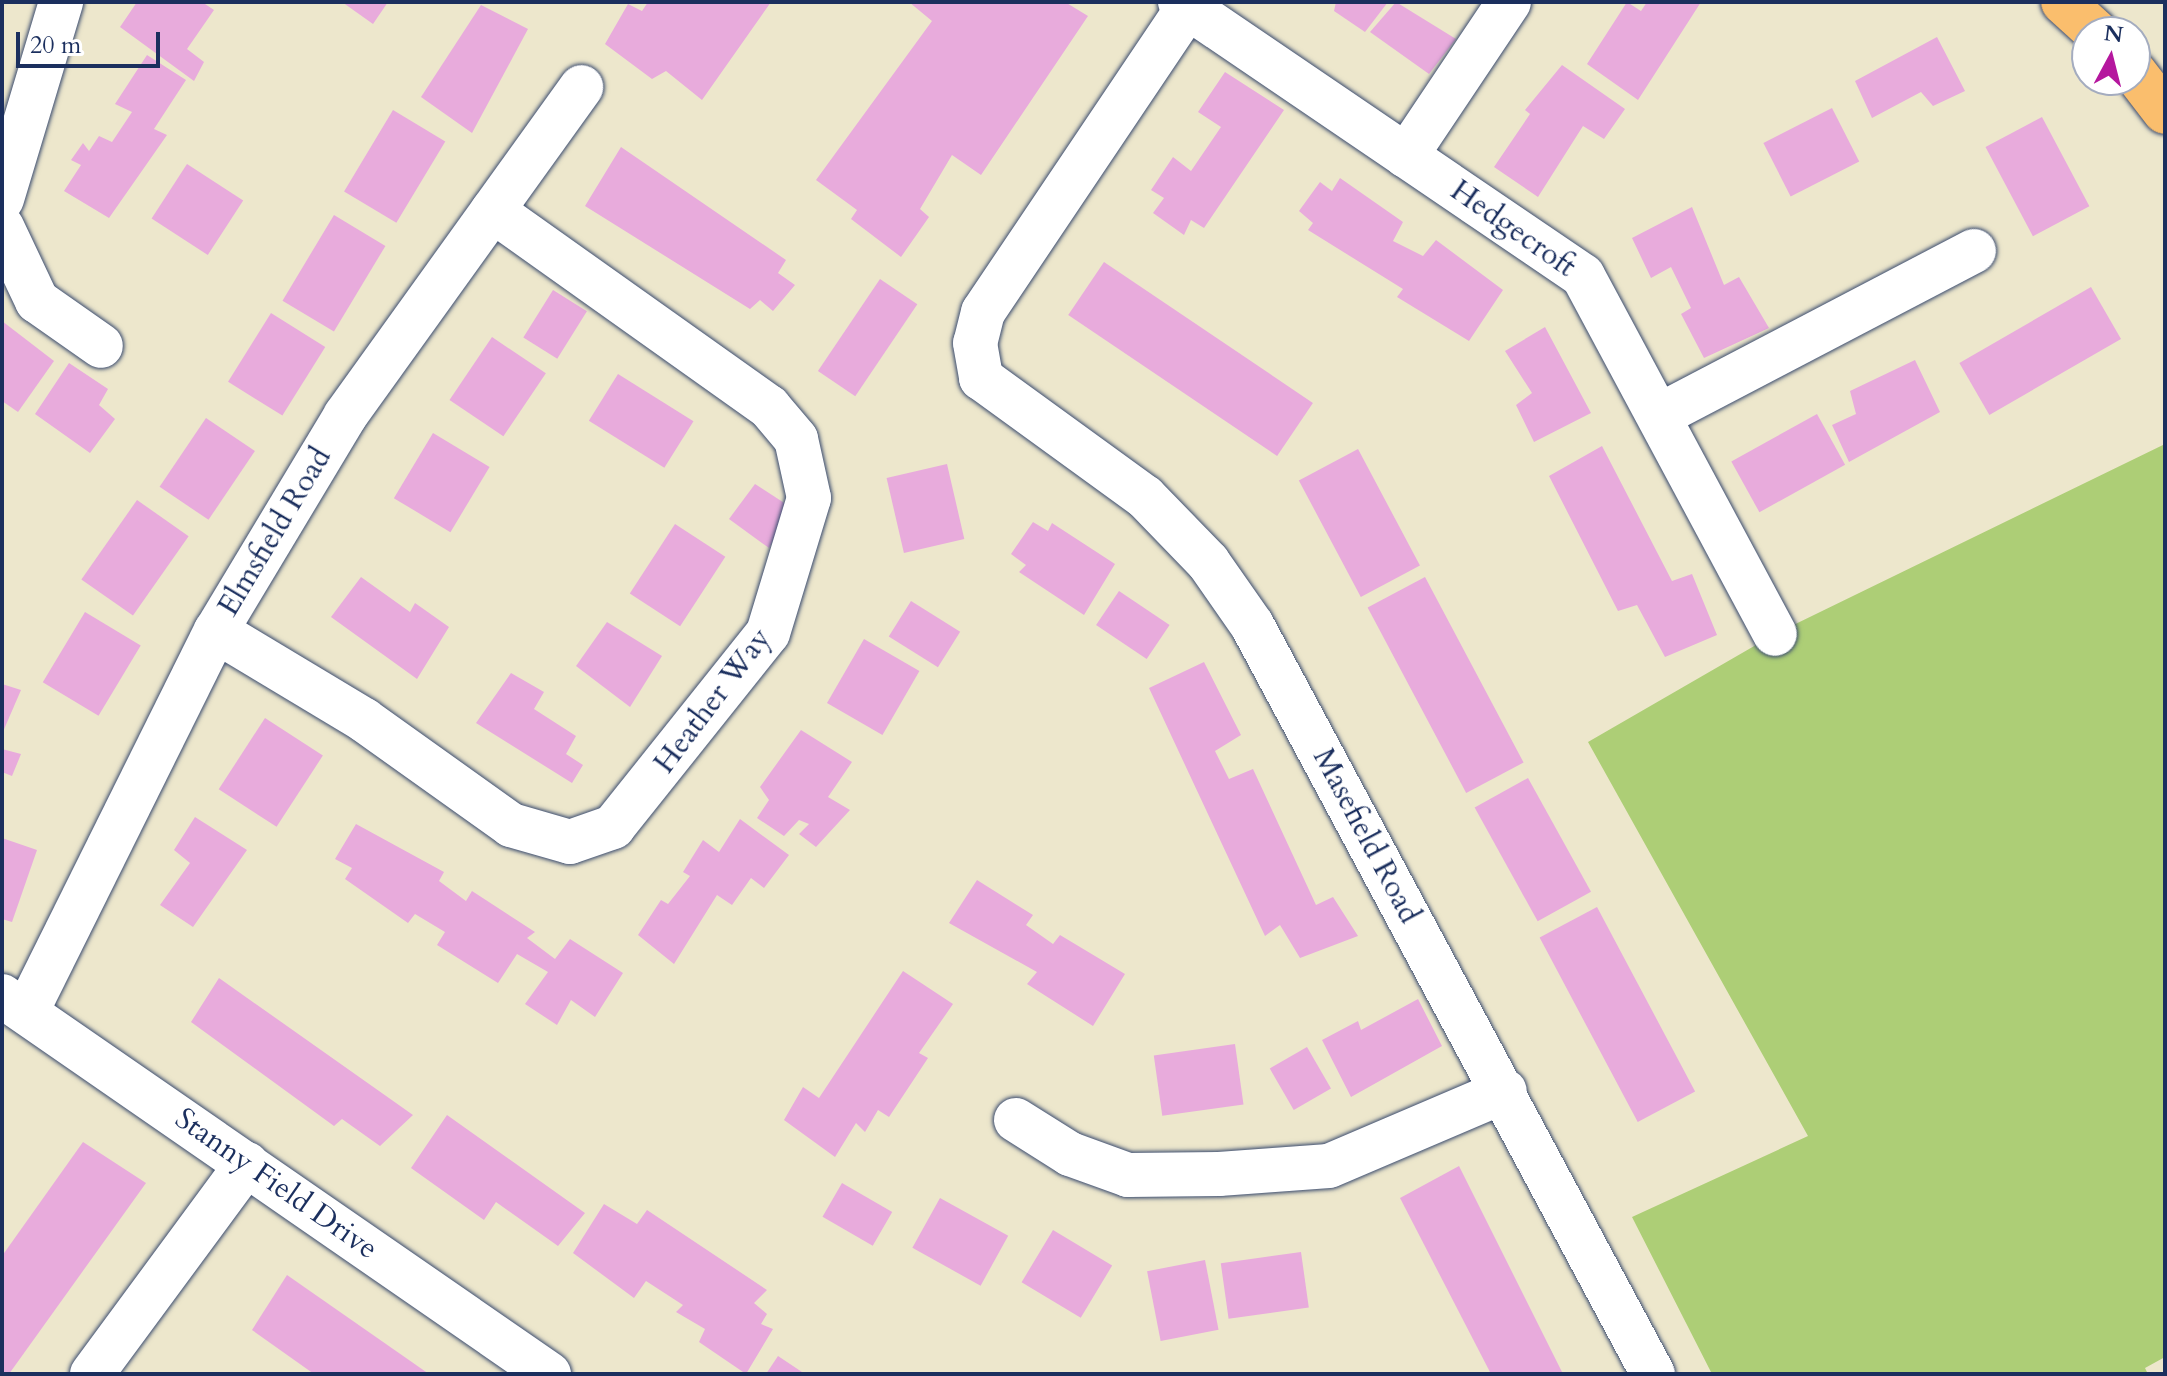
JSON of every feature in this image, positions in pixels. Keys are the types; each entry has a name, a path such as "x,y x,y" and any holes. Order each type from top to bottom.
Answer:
{"main road":[{"path":"2063,2 2078,16"},
{"path":"2151,94 2165,112"}],"street":[{"path":"2,199 61,2"},
{"path":"1406,156 1509,2"},
{"name":"Hedgecroft","path":"981,378 975,343 983,312 1184,4 1583,276 1662,414 1775,634"},
{"name":"Elmsfield Road","path":"14,1004 216,631 345,416 581,87"},
{"name":"Heather Way","path":"216,631 364,720 511,825 570,842 613,827 768,633 809,498 796,439 769,407 493,211"},
{"path":"2,227 37,301 101,346"},
{"path":"1662,414 1974,251"},
{"name":"Masefield Road","path":"981,378 1145,497 1208,562 1252,625 1505,1091 1653,1374"},
{"name":"Stanny Field Drive","path":"14,1004 549,1374"},
{"path":"1016,1120 1070,1154 1128,1175 1219,1174 1329,1166 1505,1091"},
{"path":"92,1374 247,1164"}],"green space":[{"path":"2165,444 2165,1357 2145,1368 2148,1374 1712,1374 1632,1217 1808,1136 1588,742 1775,634"}],"building":[{"path":"137,2 202,2 214,10 187,49 204,62 194,81 120,27"},
{"path":"342,2 388,2 373,24"},
{"path":"648,2 771,2 702,100 666,71 652,79 605,44 628,4 642,11"},
{"path":"909,2 1065,2 1088,16 981,175 952,155 920,209 929,217 901,257 851,219 857,210 816,180 932,21"},
{"path":"1336,2 1388,2 1365,32 1334,11"},
{"path":"1396,2 1456,39 1429,74 1370,32"},
{"path":"1627,2 1641,11 1647,2 1701,2 1638,100 1587,64"},
{"path":"481,5 528,29 472,133 421,97"},
{"path":"1937,37 1965,91 1933,106 1921,92 1872,118 1855,81"},
{"path":"147,55 186,80 154,129 167,135 109,218 64,191 81,165 71,160 83,143 89,151 99,136 112,142 132,112 115,104"},
{"path":"1562,65 1625,109 1604,139 1583,126 1538,197 1494,167 1530,114 1525,110"},
{"path":"1225,72 1284,110 1204,228 1191,220 1184,235 1153,213 1164,198 1151,190 1173,157 1191,171 1221,127 1198,112"},
{"path":"1832,108 1859,161 1791,196 1763,143"},
{"path":"393,110 445,141 396,223 344,191"},
{"path":"2042,117 2089,206 2033,236 1985,147"},
{"path":"621,147 786,260 778,273 795,285 773,311 760,300 750,309 585,206"},
{"path":"187,164 243,200 208,255 152,219"},
{"path":"1340,178 1403,222 1393,241 1423,256 1436,240 1503,290 1469,341 1397,297 1403,289 1308,230 1313,223 1299,211 1320,182 1332,191"},
{"path":"1692,207 1724,285 1739,277 1769,328 1704,358 1681,314 1691,308 1671,267 1651,278 1632,238"},
{"path":"334,215 385,246 334,332 282,301"},
{"path":"1104,262 1313,403 1277,456 1068,315"},
{"path":"880,279 917,304 855,396 818,371"},
{"path":"2091,287 2121,339 1989,415 1959,363"},
{"path":"553,290 587,311 557,359 523,337"},
{"path":"271,313 325,347 282,416 228,382"},
{"path":"2,321 54,361 18,412 2,401"},
{"path":"1545,327 1591,413 1534,442 1516,405 1532,393 1505,351"},
{"path":"492,337 546,373 503,436 450,400"},
{"path":"1915,360 1940,412 1849,462 1832,425 1856,414 1850,391"},
{"path":"69,363 108,389 99,405 115,419 90,453 35,414"},
{"path":"618,374 693,421 664,468 589,421"},
{"path":"1817,414 1845,465 1759,512 1731,462"},
{"path":"206,418 255,451 209,520 160,487"},
{"path":"433,433 490,467 450,532 394,498"},
{"path":"1602,446 1672,581 1692,574 1717,635 1665,657 1637,605 1618,611 1549,476"},
{"path":"1358,449 1420,566 1361,597 1299,480"},
{"path":"947,464 964,539 904,553 887,478"},
{"path":"755,484 792,508 769,548 729,519"},
{"path":"137,500 189,536 133,616 81,579"},
{"path":"1033,522 1048,531 1052,523 1115,564 1084,615 1019,572 1026,565 1011,554"},
{"path":"675,524 725,557 680,626 630,594"},
{"path":"361,577 410,612 415,603 449,627 417,679 331,617"},
{"path":"1425,577 1524,762 1466,793 1368,608"},
{"path":"1119,591 1170,625 1147,659 1096,625"},
{"path":"911,601 960,632 938,667 889,637"},
{"path":"85,612 141,645 98,716 43,682"},
{"path":"607,622 662,656 630,707 576,666"},
{"path":"864,639 919,671 882,735 827,703"},
{"path":"1204,662 1241,735 1215,751 1229,779 1253,769 1316,905 1333,897 1358,936 1300,958 1280,925 1265,936 1149,688"},
{"path":"511,673 544,692 534,709 576,736 566,754 583,765 572,783 476,723"},
{"path":"2,684 21,690 2,734"},
{"path":"265,718 323,756 277,827 219,789"},
{"path":"801,730 852,762 828,797 850,810 816,847 799,834 809,824 799,820 784,836 757,818 769,800 760,787"},
{"path":"2,749 21,754 12,776 2,772"},
{"path":"1528,778 1591,892 1538,921 1475,808"},
{"path":"195,817 247,850 193,927 160,905 190,863 174,850"},
{"path":"740,819 789,855 764,888 751,878 732,905 717,895 674,964 638,935 661,900 668,904 690,876 683,872 703,840 719,852"},
{"path":"356,824 444,872 439,881 466,901 472,891 535,932 527,938 555,959 570,939 623,973 595,1017 571,1000 557,1025 525,1004 548,972 517,954 498,983 437,945 445,932 415,914 408,923 345,879 352,868 335,859"},
{"path":"2,838 37,850 12,922 2,919"},
{"path":"977,880 1033,915 1026,925 1053,944 1060,935 1125,974 1093,1026 1027,984 1037,972 949,923"},
{"path":"1597,907 1695,1092 1638,1122 1540,938"},
{"path":"903,971 953,1004 919,1053 928,1058 889,1117 878,1110 865,1132 856,1123 835,1157 784,1120 803,1087 819,1098"},
{"path":"219,978 413,1115 380,1146 342,1119 334,1126 191,1022"},
{"path":"1418,999 1442,1046 1351,1097 1322,1040 1358,1021 1361,1030"},
{"path":"1235,1044 1243,1104 1162,1116 1154,1055"},
{"path":"1307,1047 1331,1089 1294,1110 1270,1068"},
{"path":"447,1115 585,1213 558,1246 496,1202 484,1220 411,1168"},
{"path":"83,1142 146,1183 9,1374 2,1374 2,1256"},
{"path":"1459,1166 1563,1374 1491,1374 1400,1198"},
{"path":"842,1183 892,1212 873,1246 822,1217"},
{"path":"940,1198 1008,1236 981,1286 912,1248"},
{"path":"604,1204 637,1224 647,1210 767,1290 754,1303 767,1314 761,1324 773,1329 746,1374 699,1342 705,1329 676,1312 683,1305 646,1281 634,1298 573,1253"},
{"path":"1053,1230 1112,1266 1081,1318 1022,1282"},
{"path":"1301,1252 1309,1307 1229,1319 1221,1263"},
{"path":"1205,1260 1219,1330 1161,1341 1147,1271"},
{"path":"287,1275 429,1374 314,1374 252,1330"},
{"path":"778,1356 805,1374 766,1374"}]}
